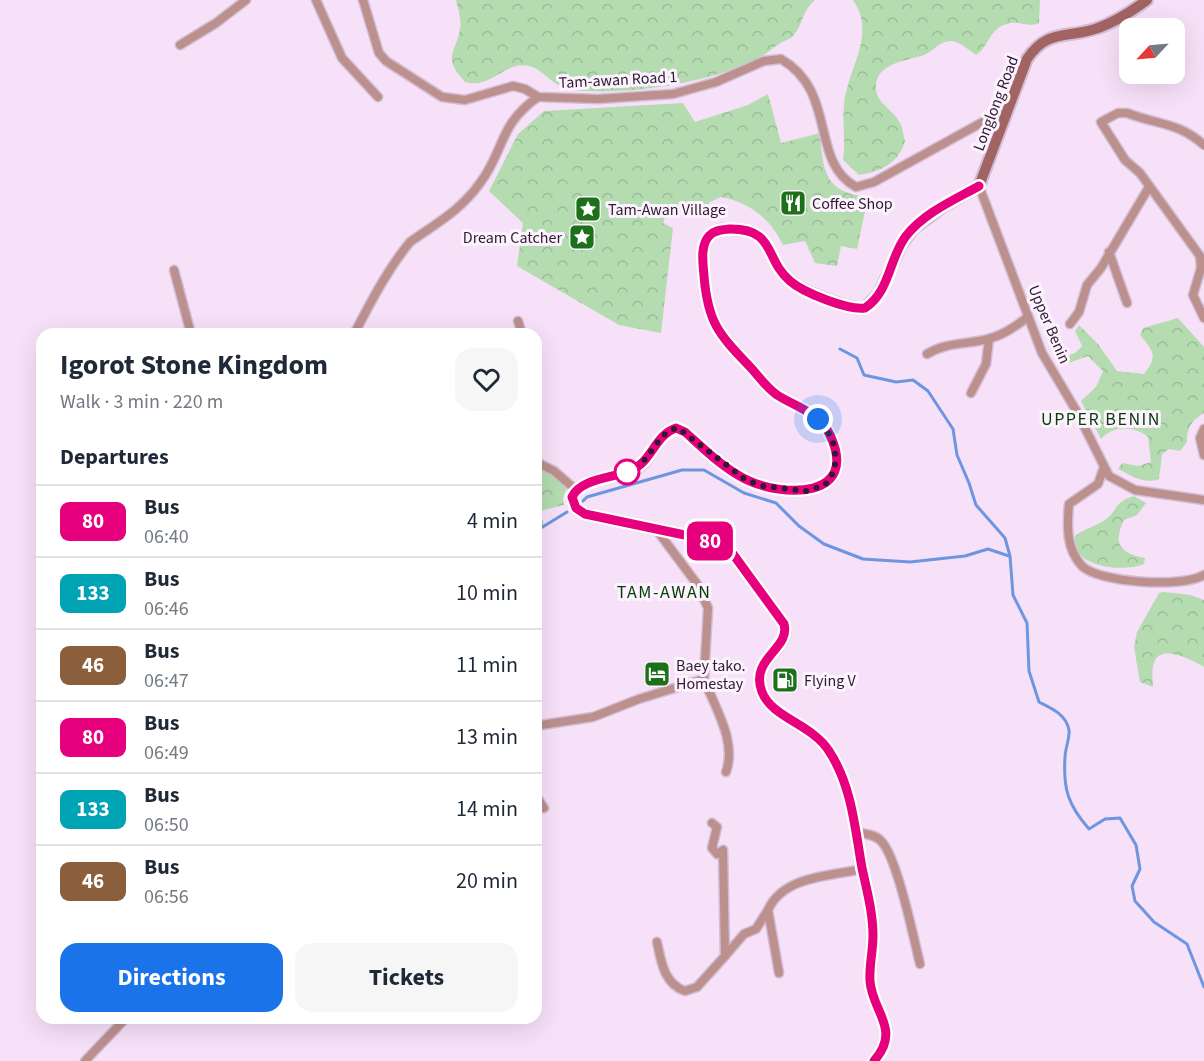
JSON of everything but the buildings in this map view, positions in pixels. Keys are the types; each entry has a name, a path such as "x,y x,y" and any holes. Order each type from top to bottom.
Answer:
{"main road":[{"name":"Longlong Road","path":"979,186 1027,59 1044,40 1099,28 1147,0"},
{"path":"874,1061 883,1046 886,1021 870,984 872,921 848,795 830,752 809,729 775,710 763,694 760,673 768,657 784,639 786,629 782,619 727,550 699,538 585,514 576,508 572,500 576,490 639,467 662,437 676,428 685,432 730,470 755,483 806,491 825,485 832,478 836,464 835,450 827,429 813,415 769,388 715,326 705,295 703,254 706,239 714,232 722,230 739,229 755,234 768,243 780,269 793,283 843,307 865,308 879,294 901,244 913,229 944,206 979,186"}],"street":[{"path":"180,45 216,23 246,0"},
{"path":"316,0 342,58 378,97"},
{"name":"Tam-awan Road 1","path":"366,3 379,53 386,61 442,97 465,100 513,86 525,89 538,97 598,99 674,93 716,82 764,61 781,59 798,72 808,86 820,109 834,166 846,182 856,187 874,182 1008,108"},
{"path":"357,328 380,285 410,242 465,203 482,181 512,119 538,97"},
{"path":"1204,146 1189,131 1178,126 1162,124 1127,113 1118,113 1101,122 1125,160 1140,173 1200,256 1201,268 1193,295 1204,318"},
{"name":"Upper Benin","path":"979,186 1042,352 1077,412 1104,467 1115,481 1135,490 1204,500"},
{"path":"1070,324 1079,312 1087,285 1149,187"},
{"path":"1109,252 1128,303"},
{"path":"174,270 189,328"},
{"path":"927,354 948,345 989,339 1028,317"},
{"path":"518,321 520,328"},
{"path":"971,393 986,364 989,339"},
{"path":"1204,429 1200,438 1204,455"},
{"path":"542,465 554,471 576,490"},
{"path":"1104,467 1098,484 1069,504 1070,547 1081,565 1091,573 1156,583 1192,581 1204,575"},
{"path":"656,529 697,584 708,608 704,679 729,743 730,759 726,772"},
{"path":"542,724 593,717 639,699 704,679"},
{"path":"712,823 717,826 712,848 717,854 723,850 725,956"},
{"path":"856,832 875,836 886,847 905,903 920,964"},
{"path":"657,942 672,985 685,991 697,987 744,934 756,929 772,901 788,886 862,869"},
{"path":"768,910 779,973"},
{"path":"85,1061 120,1024"}],"green space":[{"path":"456,0 815,0 808,8 793,36 763,56 741,66 719,74 669,86 594,91 566,88 534,68 521,65 482,82 465,82 452,61 460,26 460,14"},
{"path":"853,0 1040,0 1039,23 1031,25 1015,23 998,28 976,55 958,43 948,41 924,55 886,68 877,80 877,94 882,103 897,118 905,141 898,155 888,165 874,172 859,175 843,160 844,104 862,39 860,13"},
{"name":"Tam-Awan Village","path":"768,94 781,143 820,133 825,168 834,185 853,195 868,197 857,249 841,246 837,266 815,263 805,241 783,245 772,227 758,213 741,203 721,197 710,202 699,214 670,204 663,223 673,228 661,333 619,325 517,266 523,223 489,191 518,134 544,111 683,103 695,122 748,105"},
{"path":"1178,318 1204,347 1204,413 1191,425 1187,442 1180,451 1169,449 1162,454 1159,479 1143,480 1118,469 1122,463 1138,466 1151,462 1148,437 1131,429 1118,429 1101,439 1081,401 1096,387 1103,371 1088,356 1060,366 1058,360 1075,353 1082,346 1075,331 1079,325 1098,344 1117,371 1144,374 1153,358 1151,350 1140,335 1143,328"},
{"path":"542,468 567,487 563,498 564,505 542,510"},
{"path":"1134,496 1146,503 1137,515 1124,520 1120,529 1119,542 1125,550 1145,558 1144,564 1129,568 1101,566 1079,554 1075,536 1105,520 1122,501"},
{"path":"1159,593 1191,595 1204,600 1204,667 1177,655 1163,654 1157,657 1153,666 1153,687 1140,682 1134,647 1137,632"}],"waterway":[{"path":"840,349 857,358 864,375 896,382 913,380 928,391 953,429 957,455 976,505 1005,538 1010,556 1013,595 1027,623 1029,671 1039,702 1057,712 1065,720 1069,730 1065,754 1068,796 1076,812 1089,829 1105,819 1120,818 1136,845 1140,869 1132,886 1135,901 1154,922 1187,944 1204,987"},
{"path":"583,501 587,497 682,470 704,470 744,493 776,503 799,526 824,544 863,559 910,562 965,556 988,549 1009,556"},
{"path":"542,527 567,512"}],"bus line":[{"name":"80","path":"874,1061 883,1046 886,1021 870,984 872,921 848,795 830,752 819,738 809,729 775,710 761,689 760,673 763,663 784,639 786,629 782,619 733,554 727,550 699,538 585,514 576,508 572,497 580,487 639,467 662,437 676,428 681,429 730,470 746,480 763,486 797,491 813,490 825,485 832,478 836,464 832,438 824,424 769,388 723,338 715,326 705,295 703,254 706,239 714,232 722,230 746,230 768,243 780,269 793,283 843,307 865,308 873,303 879,294 901,244 913,229 944,206 979,186"}],"place":[{"name":"Coffee Shop","path":"793,203"},
{"name":"Tam-Awan Village","path":"588,209"},
{"name":"Dream Catcher","path":"582,237"},
{"name":"Baey tako. Homestay","path":"657,674"},
{"name":"Flying V","path":"785,680"}],"district":[{"name":"UPPER BENIN","path":"1101,419"},
{"name":"TAM-AWAN","path":"664,592"}],"route":[{"path":"627,472 639,467 662,437 678,428 746,480 763,486 797,491 813,490 822,487 832,478 836,464 832,438 824,424 818,419"}]}
